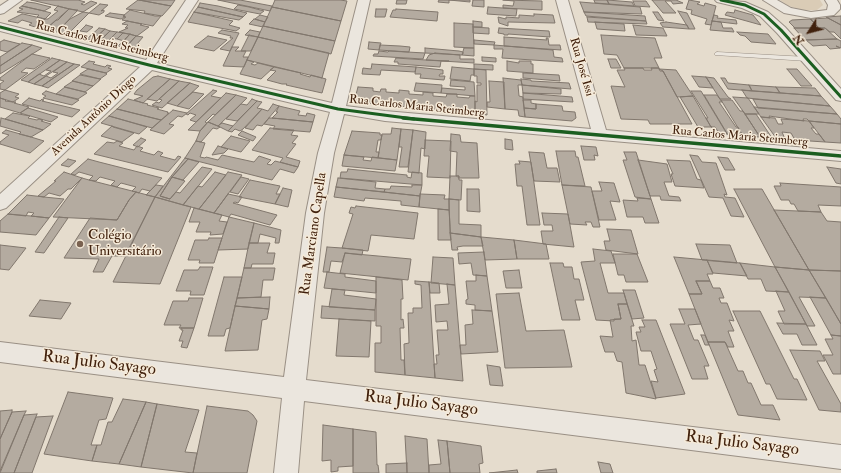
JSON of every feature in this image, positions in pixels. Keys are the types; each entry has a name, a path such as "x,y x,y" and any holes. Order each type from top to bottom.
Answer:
{"street":[{"path":"0,11 16,0"},
{"name":"Avenida Antônio Diogo","path":"0,204 149,64 192,0"},
{"name":"Rua Marciano Capella","path":"286,473 294,388 315,213 326,153 364,0"},
{"name":"Rua José Issi","path":"562,0 600,135"},
{"path":"720,0 745,5 764,14 841,97"},
{"path":"764,14 774,3 800,14 822,15 830,13 834,9 834,5 831,0"},
{"name":"Rua Carlos Maria Steimberg","path":"0,27 338,109 384,116 841,156"},
{"name":"Rua Julio Sayago","path":"0,352 841,457"}],"lane":[{"path":"717,54 807,59"}],"shaded area":[{"path":"780,0 820,0 823,5 817,10 803,10 788,6"}],"building":[{"path":"31,0 78,0 85,2 81,4 84,5 91,1 97,3 83,12"},
{"path":"138,0 171,6 162,16 144,13 145,11 126,9"},
{"path":"139,0 175,0 171,6"},
{"path":"218,0 240,0 272,6 270,11"},
{"path":"275,0 347,1 341,21 272,7"},
{"path":"397,0 407,0 406,4 396,4"},
{"path":"439,0 449,0 449,3 438,2"},
{"path":"449,0 470,0 470,2"},
{"path":"473,0 484,0 484,7 472,6"},
{"path":"503,0 542,1 542,10 503,8 503,5 513,6 514,1"},
{"path":"594,0 607,0 609,4 595,3"},
{"path":"607,0 632,2 634,6 609,4"},
{"path":"652,0 676,0 683,3 673,4 671,1 665,1 676,13 663,13"},
{"path":"689,0 700,2 697,4 704,6 705,3 716,6 711,25 705,24 707,19 691,14 692,10 686,9"},
{"path":"633,1 646,1 650,7 635,6"},
{"path":"27,2 51,7 44,11 22,6"},
{"path":"580,2 640,7 642,14 584,12"},
{"path":"200,3 247,13 243,17 198,7"},
{"path":"100,4 108,5 101,11 104,10 104,12 99,15 89,13"},
{"path":"238,5 264,11 260,14 234,9"},
{"path":"22,6 51,13 45,19 37,17 39,15 17,12 23,9 19,8"},
{"path":"58,6 69,9 46,29 39,28 43,25 38,24 45,19 48,19 58,11 54,10"},
{"path":"198,7 243,17 239,20 194,12"},
{"path":"272,7 341,21 335,41 263,26"},
{"path":"488,7 517,9 516,16 487,14"},
{"path":"69,9 78,10 57,32 49,30 52,27 48,27"},
{"path":"376,9 387,9 385,17 375,17"},
{"path":"130,10 161,16 153,26 122,20 126,17 123,16"},
{"path":"393,10 438,12 437,21 390,17"},
{"path":"735,10 753,15 761,25 725,15 727,12 734,13"},
{"path":"678,11 687,13 695,29 689,29"},
{"path":"83,12 89,13 68,34 57,32 70,19"},
{"path":"194,12 233,21 229,25 240,28 236,31 188,22"},
{"path":"584,12 645,16 646,21 586,16"},
{"path":"653,12 658,12 664,21 658,20"},
{"path":"110,13 125,15 123,16 125,17 121,19 105,16"},
{"path":"22,14 45,19 35,27 29,25 32,23 22,20 18,23 8,21"},
{"path":"534,14 553,15 555,23 508,22 508,26 499,23 498,17 506,19 506,17 519,18 519,15 534,16"},
{"path":"260,15 268,17 265,22 255,19"},
{"path":"714,15 718,16 717,18 736,20 737,24 712,21"},
{"path":"841,16 841,25 826,17"},
{"path":"587,17 646,21 647,24 588,22"},
{"path":"828,18 841,25 841,39 834,32 830,32 825,28 819,28 811,19"},
{"path":"254,19 265,22 263,27 249,24"},
{"path":"810,19 819,28 795,28 789,22 792,20"},
{"path":"127,21 149,27 137,36 119,32 128,28 125,28 128,25 122,24"},
{"path":"473,21 482,22 482,27 473,27"},
{"path":"712,21 721,22 723,28 732,28 734,32 710,30"},
{"path":"595,22 624,24 625,31 597,29"},
{"path":"666,22 687,25 689,29 663,27 660,23"},
{"path":"454,23 473,24 474,48 454,47"},
{"path":"86,25 93,27 87,32 80,31"},
{"path":"633,25 663,28 667,36 636,35"},
{"path":"263,26 335,41 331,54 258,37"},
{"path":"473,27 489,28 489,34 473,33"},
{"path":"99,28 105,29 93,40 87,39"},
{"path":"499,28 549,31 550,37 504,35 498,33"},
{"path":"794,28 825,28 837,39 805,40"},
{"path":"105,29 110,31 103,38 97,36"},
{"path":"222,30 239,33 230,51 220,49 233,38 230,38 231,36 218,33"},
{"path":"250,30 260,32 258,37 245,35"},
{"path":"110,31 117,32 105,44 98,42"},
{"path":"117,32 123,33 117,39 111,38"},
{"path":"737,32 768,34 776,44 751,42 745,36 740,35"},
{"path":"123,33 130,34 124,41 117,39"},
{"path":"130,34 136,36 125,48 118,46"},
{"path":"249,35 258,37 251,51 241,51"},
{"path":"601,35 655,38 662,58 654,58 659,68 624,68 617,55 604,54"},
{"path":"136,36 143,37 137,44 140,44 136,49 125,48"},
{"path":"208,36 227,40 214,51 194,47"},
{"path":"258,37 329,53 322,78 247,60"},
{"path":"504,37 547,40 546,38 548,38 549,45 560,45 561,50 504,46"},
{"path":"837,39 841,41 841,48 836,46 840,48 830,49 826,45 813,46 806,40"},
{"path":"4,40 20,44 7,52 0,50 0,42"},
{"path":"474,40 495,42 494,45 474,44"},
{"path":"369,42 381,43 379,50 368,49"},
{"path":"22,43 32,45 0,66 0,57"},
{"path":"32,45 42,48 0,74 0,66"},
{"path":"380,45 410,47 409,52 379,50"},
{"path":"494,45 553,50 554,57 562,58 563,62 502,58 503,49 494,49"},
{"path":"232,47 239,47 235,51 246,51 243,57 248,57 244,67 223,66"},
{"path":"425,48 459,51 463,52 463,54 425,53"},
{"path":"464,48 474,48 474,56 462,55"},
{"path":"379,51 425,53 423,59 373,56 374,54 378,54"},
{"path":"435,53 460,55 460,59 474,59 474,63 426,60 429,55"},
{"path":"32,54 50,58 34,69 26,68 21,72 28,73 5,90 0,89 0,84 4,81 0,80 0,78"},
{"path":"482,57 496,58 496,62 482,61"},
{"path":"52,58 60,60 28,82 21,80"},
{"path":"396,58 449,61 441,61 440,67 398,64 398,62 394,62"},
{"path":"608,59 616,59 621,68 611,68"},
{"path":"60,60 67,62 34,84 28,82 39,74 44,76 51,71 46,70"},
{"path":"247,60 254,62 251,64 255,65 258,63 274,67 261,79 240,74"},
{"path":"89,61 95,62 93,64 105,67 107,65 111,66 108,68 112,69 106,73 81,67"},
{"path":"507,61 519,63 519,61 531,61 531,64 533,64 533,73 507,71"},
{"path":"67,62 74,64 42,86 34,84 46,76 51,78 58,73 53,72"},
{"path":"74,64 80,65 48,88 42,86"},
{"path":"372,64 416,67 415,72 381,70 380,75 362,74 363,68 371,69"},
{"path":"474,64 493,65 493,70 474,69"},
{"path":"274,67 301,73 300,74 310,77 311,75 326,79 322,93 267,80 276,71 270,70"},
{"path":"416,67 443,70 443,74 440,74 439,76 445,76 444,80 420,78 421,74 415,74"},
{"path":"452,67 474,69 474,75 471,75 470,81 450,79"},
{"path":"624,68 643,68 644,70 652,70 651,68 659,68 660,71 663,71 692,124 650,124 648,120 621,119 611,86 625,87 617,70 625,70"},
{"path":"88,69 107,74 100,79 80,74"},
{"path":"474,69 486,70 487,115 475,113 475,101 477,102 477,85 481,85 481,83 477,83 477,76 474,76"},
{"path":"659,69 676,70 693,96 677,97 663,71"},
{"path":"787,69 797,69 812,86 801,86"},
{"path":"523,73 559,75 560,81 523,78"},
{"path":"80,75 101,79 93,86 72,81"},
{"path":"158,76 170,79 143,103 134,100 143,96 134,94 137,90 153,77"},
{"path":"692,76 706,77 713,88 699,87"},
{"path":"706,77 714,78 731,99 720,99"},
{"path":"503,78 521,80 522,85 518,85 519,96 523,97 525,117 519,116 518,110 505,109"},
{"path":"721,78 725,78 728,83 749,85 752,91 728,89"},
{"path":"170,79 179,81 157,101 147,99"},
{"path":"521,79 569,83 571,89 522,85"},
{"path":"451,80 474,82 475,96 441,93 442,88 465,90 465,87 450,86"},
{"path":"73,81 93,86 85,92 64,87"},
{"path":"179,81 190,83 162,108 152,105 156,102 159,103 162,100 159,99"},
{"path":"489,81 504,82 505,109 487,107 487,102 490,102"},
{"path":"190,83 199,86 177,106 167,103"},
{"path":"416,83 442,85 441,93 414,91"},
{"path":"522,85 561,89 561,94 523,93"},
{"path":"749,85 776,87 780,93 752,91"},
{"path":"65,87 87,93 78,99 56,94"},
{"path":"358,87 373,88 373,91 380,92 381,89 386,89 386,92 399,93 399,90 409,91 409,94 423,95 423,92 433,93 433,96 446,97 447,94 457,94 457,97 469,98 470,96 475,96 475,113 354,102"},
{"path":"776,87 815,88 821,96 780,93"},
{"path":"5,90 19,94 15,97 19,98 13,102 0,98 0,93"},
{"path":"213,90 217,91 211,96 221,98 196,122 190,120 196,115 190,113 188,115 186,114"},
{"path":"742,90 821,96 830,106 747,98"},
{"path":"46,91 79,100 72,105 43,98 46,96 42,94"},
{"path":"691,91 701,91 727,134 719,133 715,127 711,127 706,118 708,118"},
{"path":"193,92 204,94 189,109 177,106"},
{"path":"226,93 236,95 215,115 213,114 205,122 207,123 200,131 188,130"},
{"path":"523,93 572,97 573,102 523,99"},
{"path":"236,95 247,98 218,126 208,122"},
{"path":"704,95 717,95 722,102 719,102 743,136 728,135"},
{"path":"693,96 711,127 698,127 680,97"},
{"path":"733,97 748,98 759,114 745,114"},
{"path":"0,98 6,100 5,101 16,102 14,103 29,107 20,113 0,107"},
{"path":"29,98 40,101 42,99 44,100 42,101 80,110 72,117 22,104"},
{"path":"128,99 148,104 147,105 159,108 157,109 169,113 161,120 117,109"},
{"path":"252,99 257,101 237,121 226,119 241,104 247,105"},
{"path":"753,99 830,106 837,114 758,108"},
{"path":"523,100 531,100 531,103 536,104 536,109 524,108"},
{"path":"721,100 732,100 740,111 743,111 760,137 743,136"},
{"path":"257,101 262,102 257,108 262,109 243,129 240,131 235,129 232,132 228,131"},
{"path":"273,104 279,106 262,126 257,125 253,130 245,128 262,109 268,111"},
{"path":"536,104 562,106 563,111 575,112 576,118 572,121 525,117 524,108 536,109"},
{"path":"279,106 300,111 298,115 306,116 307,113 315,115 313,122 272,118 278,112 276,112"},
{"path":"754,107 837,114 841,119 841,124 809,121 807,119 803,119 804,121 769,116 770,118 761,117"},
{"path":"28,108 58,117 51,122 20,113"},
{"path":"117,109 161,120 152,128 109,116"},
{"path":"173,110 187,113 182,117 178,116 169,124 174,125 164,134 150,130"},
{"path":"13,113 30,116 28,118 43,120 41,121 51,124 43,130 5,119"},
{"path":"745,114 756,114 772,138 760,137"},
{"path":"109,116 147,127 139,134 101,123"},
{"path":"761,117 775,118 778,124 783,124 781,119 809,121 814,128 811,128 816,134 819,134 825,142 795,140 791,133 782,132 785,139 776,138"},
{"path":"1,118 43,130 31,137 19,134 21,132 0,126"},
{"path":"269,118 313,122 310,132 273,129 275,126 264,124"},
{"path":"809,121 841,124 841,143 825,142"},
{"path":"208,122 220,127 217,129 213,128 201,142 196,141 200,131"},
{"path":"222,123 233,126 228,131 218,126"},
{"path":"112,126 134,133 122,142 101,136"},
{"path":"270,128 294,130 291,135 298,136 292,143 296,144 286,157 300,161 298,167 280,162 283,158 252,150"},
{"path":"392,128 401,129 397,160 378,158 382,134 391,134"},
{"path":"401,129 413,130 408,167 399,167 402,147 399,147"},
{"path":"6,130 44,141 30,153 0,144 0,142 9,135 2,133"},
{"path":"413,130 426,132 425,149 421,148 419,173 408,172"},
{"path":"242,131 256,137 253,141 238,135"},
{"path":"352,131 380,133 380,135 382,135 381,140 378,140 376,152 379,152 378,158 344,155"},
{"path":"451,134 460,135 461,142 477,143 479,178 458,178 459,176 456,176 457,152 450,151"},
{"path":"231,136 250,141 241,152 221,147"},
{"path":"141,138 146,140 138,147 133,145"},
{"path":"505,139 512,140 513,150 505,149"},
{"path":"425,140 451,141 450,178 427,177 429,156 424,156"},
{"path":"117,141 123,143 119,146 134,150 137,146 143,148 140,151 154,155 158,151 163,153 160,156 175,160 178,156 181,157 168,172 94,154 107,142 114,143"},
{"path":"196,141 205,143 200,157 218,160 222,155 254,162 259,156 271,160 267,164 271,165 275,161 298,167 294,173 280,169 272,180 185,158"},
{"path":"218,146 228,149 224,153 212,155"},
{"path":"581,146 596,147 598,156 594,155 595,160 584,160"},
{"path":"556,151 575,151 576,157 578,157 585,186 562,185"},
{"path":"529,152 544,153 547,168 557,168 560,182 534,181"},
{"path":"624,152 636,152 651,199 635,197 623,160 627,160"},
{"path":"344,155 364,157 363,160 371,161 372,157 397,160 395,171 342,166"},
{"path":"690,155 698,156 702,162 716,163 727,195 724,194 725,197 735,198 744,217 731,216 723,198 709,197"},
{"path":"718,157 728,158 735,170 725,170"},
{"path":"185,158 188,159 172,177 160,196 170,199 176,192 180,193 202,167 212,169 183,205 155,197"},
{"path":"68,159 76,161 69,167 61,165"},
{"path":"88,159 162,178 150,191 142,189 139,193 132,191 136,187 121,183 117,187 111,185 115,181 100,177 96,181 89,180 93,176 79,172 75,175 71,174"},
{"path":"188,159 199,162 183,180 172,177"},
{"path":"638,160 667,164 672,182 664,182 669,196 679,197 681,201 661,200 660,196 650,196"},
{"path":"667,160 690,161 697,179 701,180 704,188 675,186 671,174 673,174"},
{"path":"519,161 531,162 540,225 527,225 522,186 517,186 515,164 520,164"},
{"path":"827,167 841,169 841,184 836,183"},
{"path":"348,169 407,175 407,177 411,178 412,172 422,173 422,185 340,178 341,172 347,172"},
{"path":"64,172 82,178 71,189 68,189 60,196 49,193 44,197 38,196 56,181 54,181"},
{"path":"215,172 226,175 199,209 183,205 198,186 202,187"},
{"path":"228,172 242,175 214,213 199,209"},
{"path":"450,176 459,176 459,180 462,180 461,200 449,199"},
{"path":"172,177 185,181 170,199 160,196"},
{"path":"241,177 249,179 238,194 230,192"},
{"path":"82,178 136,192 129,200 117,220 53,217"},
{"path":"338,178 376,182 375,188 385,189 384,192 336,187"},
{"path":"250,180 280,186 276,194 280,194 275,204 239,197"},
{"path":"599,182 614,183 620,202 610,201 616,220 599,220 592,191 602,191"},
{"path":"780,183 841,187 841,206 818,205 821,212 798,211 794,204 791,204 789,200 781,200 774,186 781,186"},
{"path":"156,185 163,186 155,197 146,195"},
{"path":"412,185 422,185 420,196 384,192 385,189 390,189 391,186 412,187"},
{"path":"562,185 591,187 600,227 593,227 591,222 585,222 587,225 570,224"},
{"path":"336,187 420,196 419,207 401,205 401,201 365,198 364,201 334,197"},
{"path":"283,188 292,190 288,207 275,204"},
{"path":"467,189 479,189 480,212 467,211"},
{"path":"734,189 762,189 809,270 775,267"},
{"path":"136,192 155,197 125,256 112,256 103,272 93,272 99,259 64,258 90,218 117,220 129,200"},
{"path":"228,194 242,197 238,203 233,203 277,215 270,225 231,214 229,217 214,213"},
{"path":"420,194 445,195 444,199 449,199 449,210 419,207"},
{"path":"27,195 64,199 49,218 31,216 34,213 28,212 26,216 8,214"},
{"path":"155,197 191,207 160,284 113,282"},
{"path":"637,198 651,199 659,223 645,223 643,217 627,217 623,200 638,201"},
{"path":"449,199 459,200 459,224 481,225 481,237 450,233"},
{"path":"356,206 418,213 414,239 371,235 368,251 342,248 353,214 349,213 351,207 355,208"},
{"path":"194,208 222,215 219,221 227,222 223,234 210,235 211,232 196,232 200,222 189,222"},
{"path":"438,209 449,210 451,240 438,240"},
{"path":"774,210 821,212 827,221 841,222 841,271 809,270"},
{"path":"542,213 568,214 574,247 543,244 541,231 553,231 552,225 544,225"},
{"path":"8,214 49,218 36,235 0,232 0,221"},
{"path":"59,217 68,218 44,253 35,252"},
{"path":"229,217 254,223 248,249 218,250"},
{"path":"254,223 281,230 279,243 275,243 276,238 260,234 258,243 249,243"},
{"path":"607,229 631,230 638,254 606,250 604,241 610,241"},
{"path":"450,233 481,237 483,246 463,246 457,247 458,250 452,250"},
{"path":"481,237 514,240 517,259 485,260"},
{"path":"209,238 222,238 214,263 199,263 200,260 188,260 195,240 208,240"},
{"path":"514,240 546,244 549,259 517,259"},
{"path":"249,243 270,243 267,253 275,253 273,264 252,264 251,268 244,268"},
{"path":"696,244 730,245 737,263 702,260"},
{"path":"0,245 26,248 9,270 0,269"},
{"path":"327,247 363,250 362,255 345,253 342,262 331,261 329,272 323,272"},
{"path":"593,249 611,251 615,263 600,263 608,293 624,293 627,304 618,304 621,319 614,319 614,321 596,320 581,262 595,261"},
{"path":"484,252 487,276 473,275 471,263 459,264 458,253"},
{"path":"345,253 411,259 408,280 340,273"},
{"path":"613,254 637,254 648,282 626,282 624,275 618,275"},
{"path":"433,257 453,258 455,285 431,283"},
{"path":"674,257 707,260 713,274 707,274 710,281 696,281 702,294 689,294"},
{"path":"707,260 740,263 747,276 713,273"},
{"path":"550,263 563,263 564,267 572,267 574,279 579,279 584,300 575,300 580,320 562,320"},
{"path":"740,263 775,267 789,292 766,291 761,279 748,279"},
{"path":"200,267 213,267 204,295 190,295 191,291 176,291 184,270 198,270"},
{"path":"775,267 809,270 826,298 799,297 815,326 807,326"},
{"path":"244,268 275,268 273,280 263,280 261,297 237,298"},
{"path":"519,270 522,288 506,288 503,271"},
{"path":"809,270 841,271 841,324"},
{"path":"327,272 345,274 345,277 376,281 376,293 324,288"},
{"path":"476,275 487,276 492,311 475,310 475,305 466,304 466,300 468,299 466,281 476,281"},
{"path":"224,277 242,277 230,328 226,329 224,336 208,336"},
{"path":"376,277 402,280 403,299 401,299 401,320 403,319 404,328 400,328 401,360 404,360 405,375 375,372 375,343 381,343 381,326 376,326"},
{"path":"415,281 429,282 435,378 405,375 404,344 409,343 408,313 413,313 413,308 422,308 421,285 415,284"},
{"path":"696,281 710,281 713,288 720,288 724,298 719,298 721,303 727,303 734,321 729,320 734,331 728,331 734,347 728,347 725,342 708,342 689,294 702,294"},
{"path":"429,282 439,283 440,293 430,293"},
{"path":"447,284 455,285 463,381 435,378 434,364 437,364 436,355 439,355 437,330 448,330 447,321 436,322 435,305 449,304"},
{"path":"332,289 345,290 344,295 376,299 375,310 329,307"},
{"path":"623,290 635,290 644,318 632,319"},
{"path":"776,291 789,292 806,324 784,324 778,311 785,311"},
{"path":"519,293 526,331 564,330 572,367 505,368 496,294"},
{"path":"270,297 269,309 235,306 237,298"},
{"path":"810,297 826,298 841,324 841,336 831,335"},
{"path":"189,298 203,298 194,328 179,328 181,325 164,325 173,301 188,301"},
{"path":"40,300 71,303 61,319 29,316"},
{"path":"618,304 627,304 634,326 631,326 632,341 636,340 639,365 645,365 656,399 626,393 622,362 617,361 614,352 605,352 600,336 613,337 610,320 621,319"},
{"path":"235,306 269,309 267,319 262,320 258,350 225,351"},
{"path":"322,306 375,310 375,321 321,318"},
{"path":"679,309 695,309 701,324 688,325 694,340 698,340 709,366 704,366 708,379 692,379 670,324 685,324"},
{"path":"472,310 492,311 498,352 461,354 460,345 466,345 465,325 473,324"},
{"path":"733,311 760,311 794,379 797,379 807,400 777,399 770,384 766,384"},
{"path":"339,319 371,321 369,357 336,356"},
{"path":"642,320 656,320 685,394 656,398 651,381 658,382 654,370 657,369 651,351 641,351 636,332 641,332 639,327 645,327"},
{"path":"777,323 806,324 817,345 802,345 797,334 783,334"},
{"path":"181,328 194,328 187,348 181,347 183,341 179,341 183,330 181,330"},
{"path":"701,335 705,335 709,345 705,345"},
{"path":"831,335 841,336 841,374 833,374 823,355 833,355 825,339 833,339"},
{"path":"708,342 725,342 738,371 743,371 748,383 751,383 761,405 773,405 780,420 738,415"},
{"path":"790,350 820,351 825,361 817,361 841,404 841,412 819,410"},
{"path":"487,365 500,367 503,386 490,385"},
{"path":"68,392 113,398 106,419 99,420 91,445 97,445 92,461 44,454"},
{"path":"123,399 146,402 119,464 92,461 97,445 101,445 108,422 112,422"},
{"path":"146,402 157,404 141,467 119,464"},
{"path":"157,404 199,410 185,452 197,453 193,473 141,467"},
{"path":"207,406 248,411 257,421 247,473 193,473"},
{"path":"12,410 12,412 0,439 0,411"},
{"path":"26,411 0,471 0,439 12,412"},
{"path":"37,414 14,473 0,473 24,415"},
{"path":"53,416 32,473 14,473 36,417"},
{"path":"323,425 353,429 353,466 338,467 338,471 331,472 331,460 322,461"},
{"path":"353,429 376,432 377,465 379,473 353,473"},
{"path":"405,436 427,439 429,473 407,473"},
{"path":"438,440 447,441 450,473 429,473 429,465 441,464"},
{"path":"447,441 481,446 483,463 479,464 480,473 450,473"},
{"path":"598,462 610,464 613,473 601,473"},
{"path":"407,463 407,473 386,473 386,464"},
{"path":"556,469 557,473 537,473 537,471"},
{"path":"517,470 518,473 489,473"}],"cycle path":[{"path":"721,0 745,5 764,14 781,30 841,97"},
{"path":"0,27 149,65 338,109 385,116 841,156"}],"place":[{"name":"Colégio Universitário","path":"80,244"}]}
